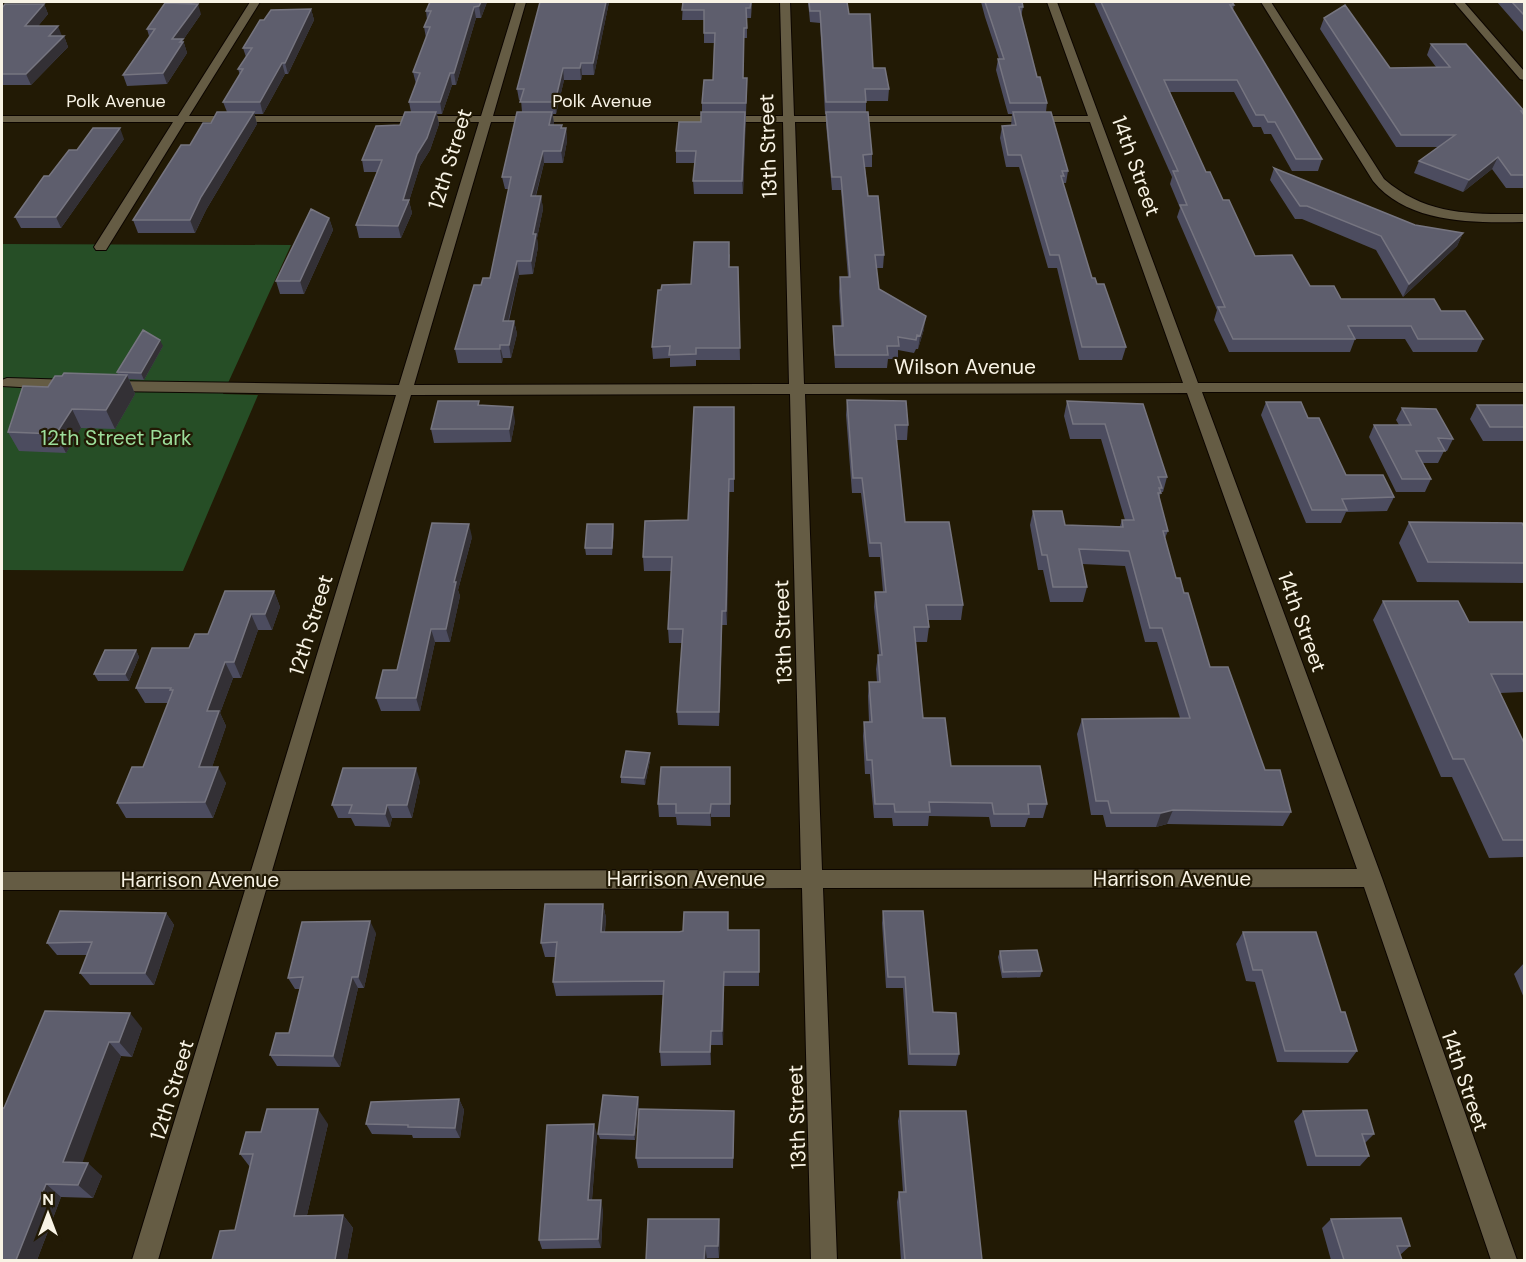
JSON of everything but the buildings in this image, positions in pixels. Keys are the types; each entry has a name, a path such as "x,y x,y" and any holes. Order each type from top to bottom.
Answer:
{"street":[{"path":"101,247 255,2"},
{"name":"12th Street","path":"144,1260 520,2"},
{"name":"13th Street","path":"785,2 824,1260"},
{"name":"14th Street","path":"1052,2 1371,878 1504,1260"},
{"path":"1266,2 1379,181 1391,194 1413,206 1468,219 1524,219"},
{"path":"1459,2 1524,77"},
{"name":"Polk Avenue","path":"2,119 1095,119"},
{"name":"Wilson Avenue","path":"7,383 260,390 1524,387"},
{"name":"Harrison Avenue","path":"2,881 1371,878"}],"green space":[{"name":"12th Street Park","path":"2,244 291,245 223,394 258,395 183,571 2,570"}]}
